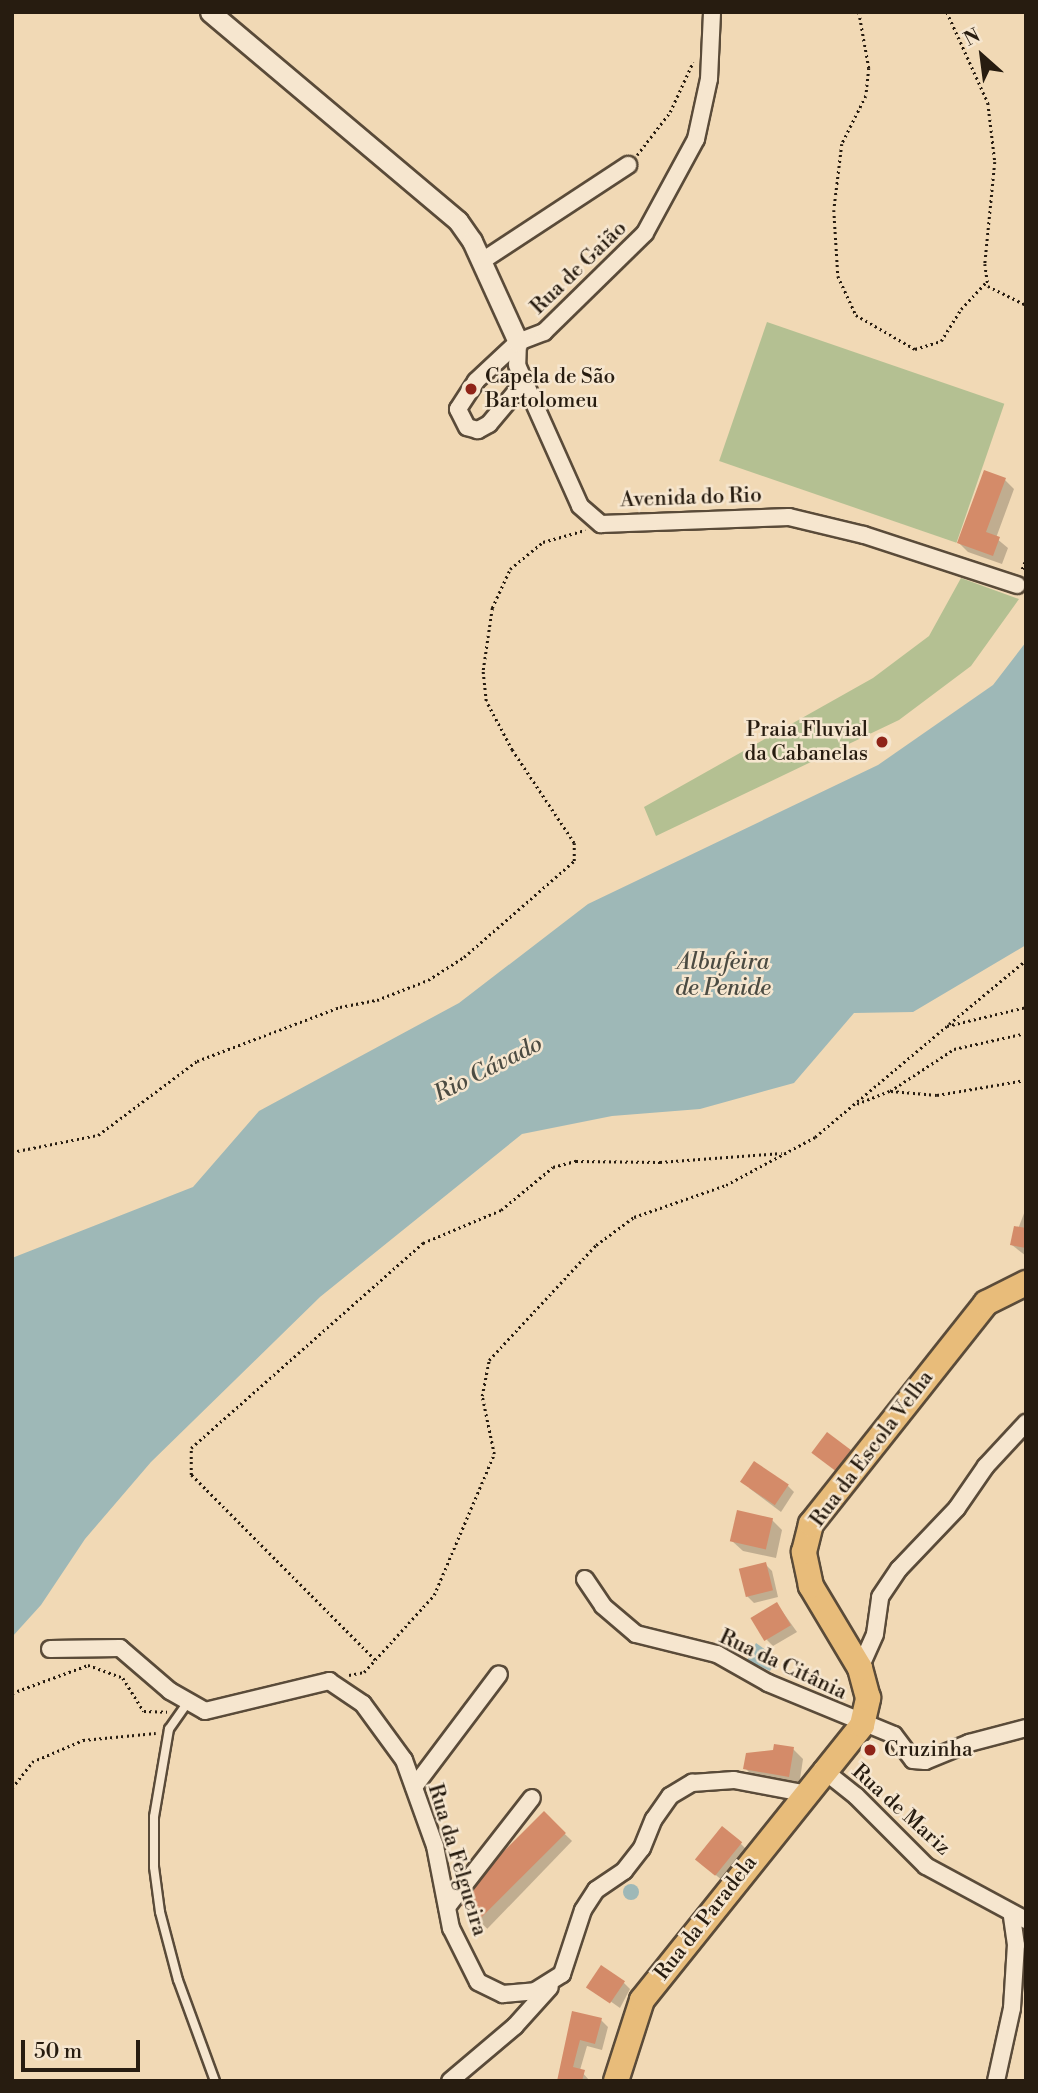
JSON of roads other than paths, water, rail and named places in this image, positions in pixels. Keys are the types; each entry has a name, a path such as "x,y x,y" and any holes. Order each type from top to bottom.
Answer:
{"main road":[{"name":"Rua da Escola Velha","path":"862,1725 868,1698 860,1668 811,1586 804,1552 811,1524 986,1303 1026,1283"},
{"name":"Rua da Paradela","path":"616,2081 642,2000 822,1769 862,1725"}],"street":[{"name":"Avenida do Rio","path":"210,12 440,204 472,241 518,342 517,365 580,506 601,524 789,517 864,536 1017,586"},
{"name":"Rua de Gaião","path":"524,381 489,424 478,430 467,427 458,409 461,400 518,342 544,332 645,233 696,139 709,79 712,12"},
{"path":"482,261 628,165"},
{"path":"860,1668 875,1634 880,1597 899,1569 957,1508 986,1466 1026,1423"},
{"name":"Rua da Citânia","path":"585,1579 603,1606 636,1634 717,1654 862,1725 894,1735 912,1760 925,1761 969,1743 1026,1728"},
{"path":"50,1649 120,1648 183,1707"},
{"path":"414,1787 499,1674"},
{"name":"Rua da Felgueira","path":"183,1707 205,1710 329,1681 363,1704 404,1760 435,1846 451,1928 478,1982 503,1994 535,1991 562,1973"},
{"name":"Rua de Mariz","path":"822,1769 856,1796 926,1866 1019,1918"},
{"path":"456,2078 515,2026 562,1973 583,1910 596,1890 624,1871 642,1848 654,1819 670,1796 692,1783 734,1780 803,1793"},
{"path":"447,1906 532,1798"},
{"path":"996,2081 1012,2008 1019,1918"}],"lane":[{"path":"183,1707 169,1730 154,1817 154,1867 178,1980 215,2081"}],"water":[{"name":"Albufeira de Penide","path":"1026,642 1026,945 913,1012 854,1013 794,1083 700,1109 612,1116 522,1134 320,1297 151,1462 85,1539 41,1605 12,1637 12,1258 193,1187 259,1111 459,1003 588,904 878,765 993,685"},
{"path":"756,1643 777,1658 770,1671 747,1660"},
{"path":"631,1884 637,1886 637,1898 631,1900 625,1898 623,1892 625,1886"}],"place":[{"name":"Capela de São Bartolomeu","path":"471,389"},
{"name":"Praia Fluvial da Cabanelas","path":"882,742"},
{"name":"Cruzinha","path":"870,1750"}],"water label":[{"name":"Rio Cávado","path":"488,1069"}]}
